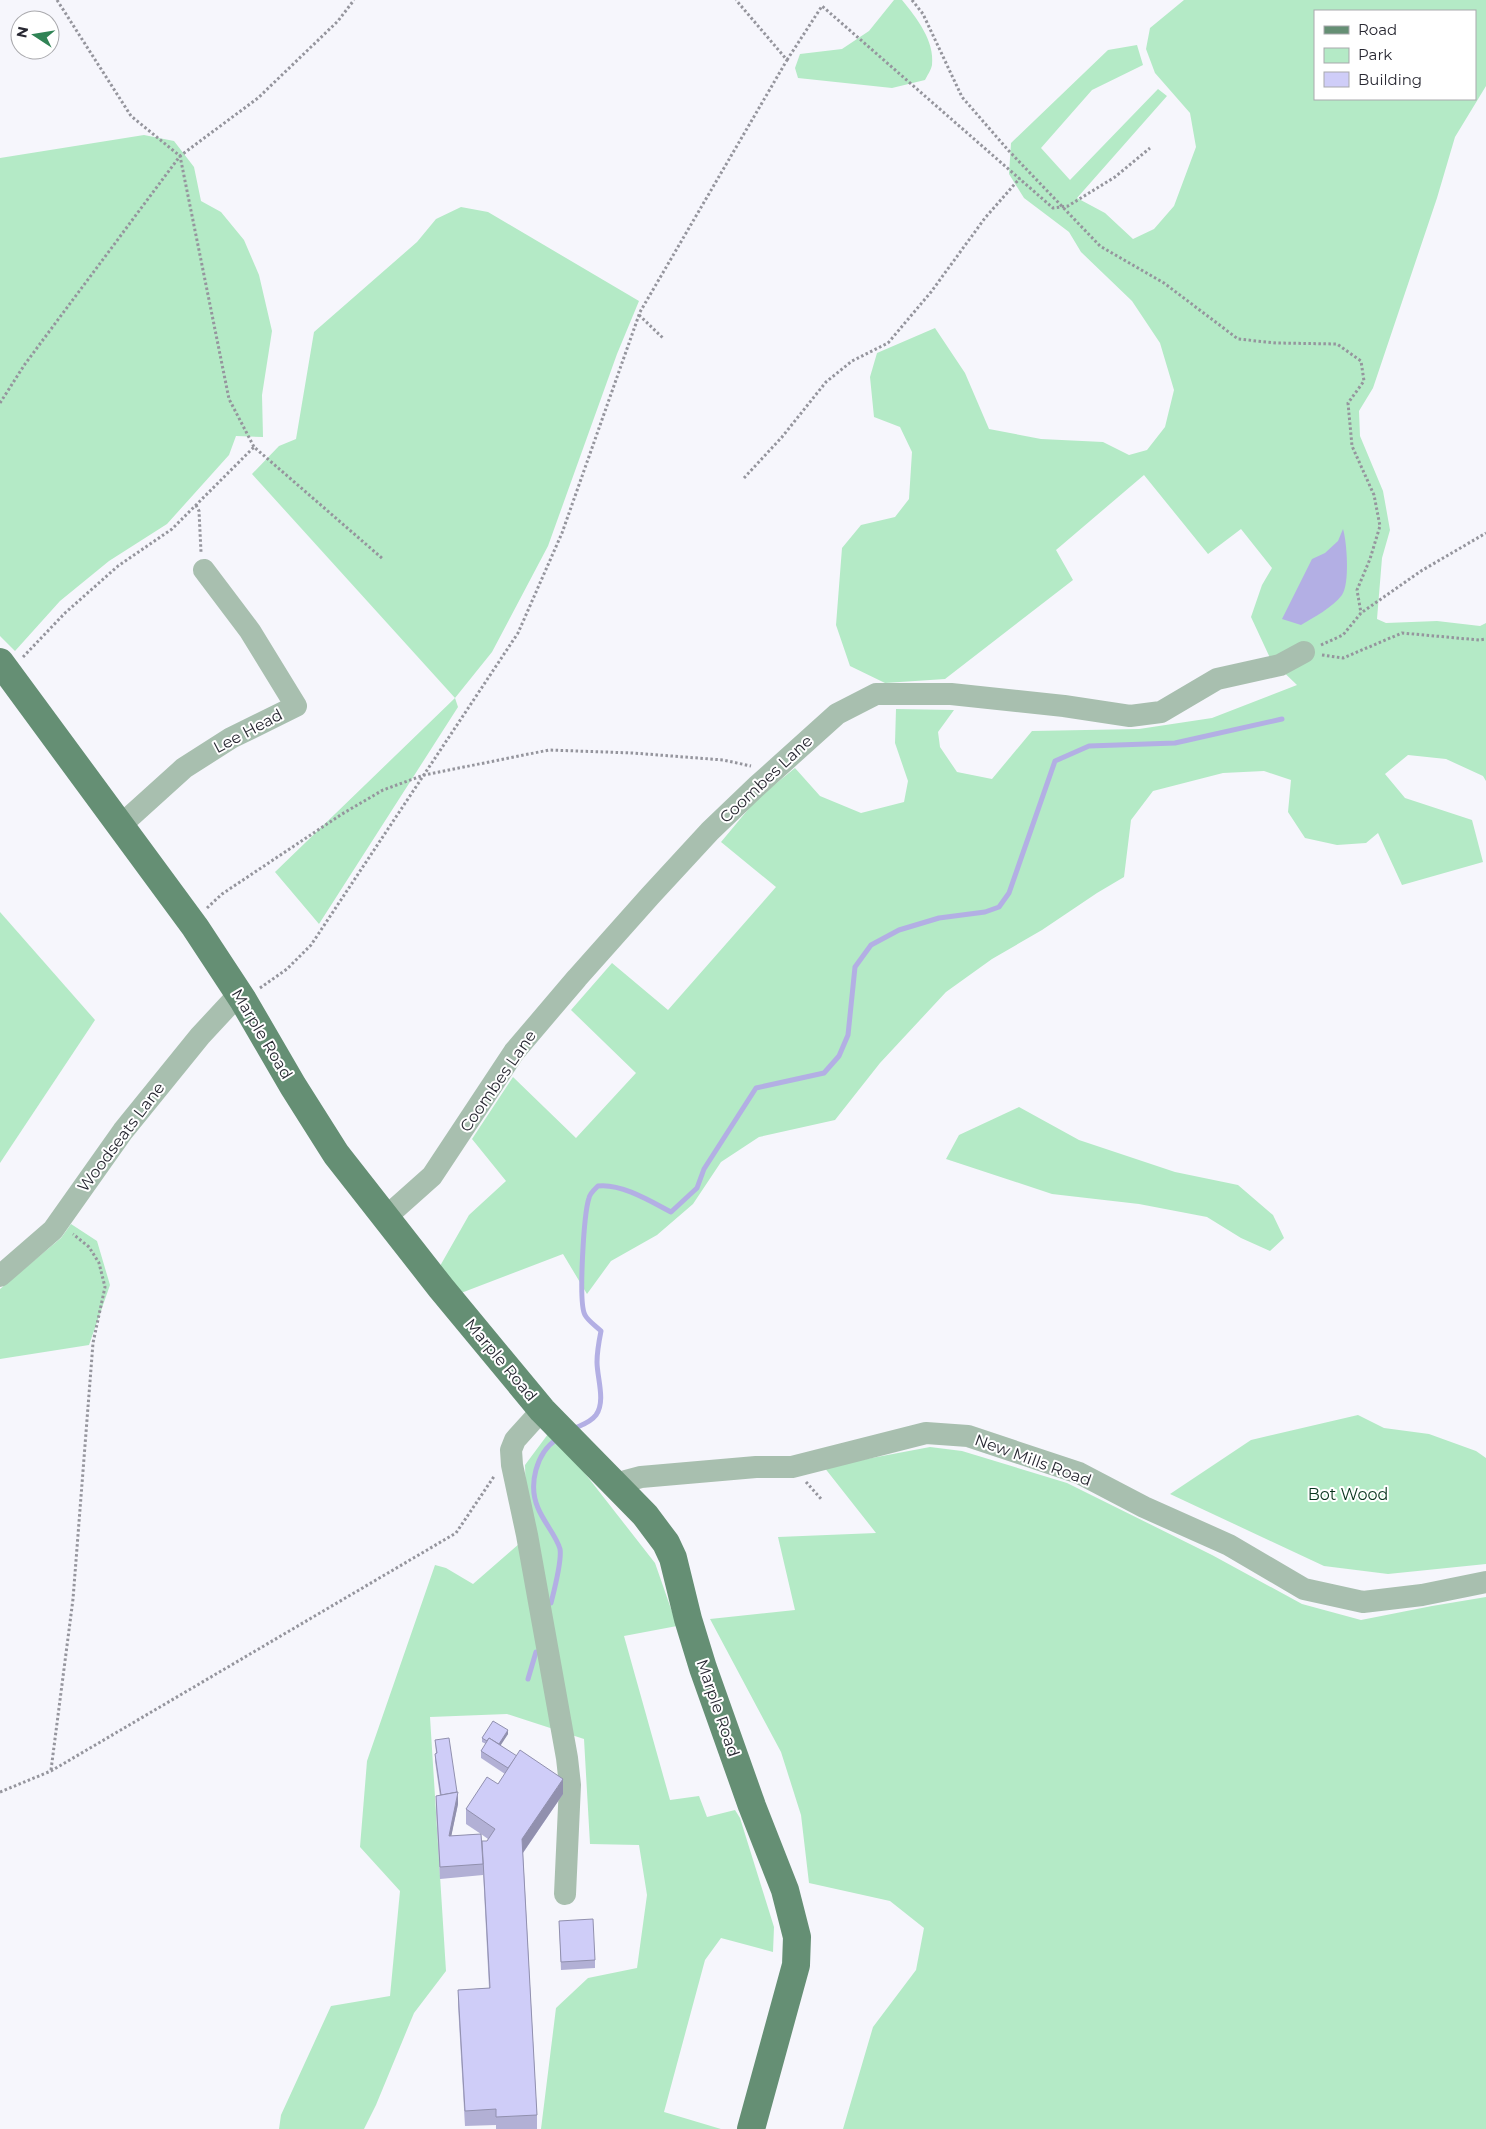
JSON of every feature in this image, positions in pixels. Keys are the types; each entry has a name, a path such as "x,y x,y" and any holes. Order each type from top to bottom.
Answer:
{"main road":[{"name":"Marple Road","path":"4,667 191,922 241,997 293,1086 336,1154 441,1288 550,1418 645,1515 666,1543 673,1558 688,1619 703,1668 785,1890 797,1937 796,1965 751,2129"}],"street":[{"name":"Lee Head","path":"121,825 184,768 231,738 296,706 250,631 204,570"},
{"name":"Coombes Lane","path":"386,1217 432,1176 514,1052 577,978 710,831 838,714 876,694 951,694 1064,706 1130,716 1161,712 1217,679 1280,665 1304,652"},
{"name":"Woodseats Lane","path":"0,1276 53,1230 123,1132 200,1036 241,997"},
{"path":"550,1418 515,1440 511,1450 514,1480 527,1535 567,1758 570,1785 565,1894"},
{"name":"New Mills Road","path":"619,1488 626,1481 640,1477 792,1467 926,1433 968,1436 1079,1473 1144,1507 1229,1545 1304,1588 1362,1602 1422,1595 1486,1582"}],"path":[{"path":"57,0 131,116 180,156 229,399 254,448 383,559"},
{"path":"0,403 25,364 180,156 258,98 338,21 354,0"},
{"path":"736,0 787,60"},
{"path":"912,0 923,14 962,97 1100,246 1164,283 1238,339 1276,344 1337,344 1361,362 1364,382 1348,403 1352,446 1374,495 1380,526 1370,559 1357,590 1361,613"},
{"path":"241,997 287,969 311,945 518,633 562,533 638,315 787,60 822,6 1053,208 1068,206 1115,177 1150,148"},
{"path":"744,478 782,437 826,382 852,361 888,343 930,292 985,218 1020,178"},
{"path":"638,315 664,339"},
{"path":"4,667 118,566 172,529 254,448"},
{"path":"196,505 204,570"},
{"path":"1304,652 1342,635 1361,613 1421,571 1486,534"},
{"path":"1304,652 1343,658 1402,633 1486,639"},
{"path":"191,922 222,894 342,814 383,790 424,775 549,750 633,753 703,759 775,770"},
{"path":"51,1771 73,1599 93,1343 105,1287 99,1263 89,1247 59,1221"},
{"path":"0,1792 51,1771 456,1533 511,1450"}],"green space":[{"path":"894,0 902,0 928,38 931,47 932,65 925,80 892,88 798,78 795,68 800,54 842,49 869,31"},
{"path":"1184,0 1486,0 1486,86 1455,137 1437,198 1373,388 1359,411 1360,436 1383,491 1390,530 1382,558 1377,619 1386,623 1437,621 1480,626 1486,623 1486,781 1483,776 1446,759 1408,755 1385,774 1405,798 1472,820 1483,862 1402,885 1378,833 1366,843 1337,845 1305,838 1288,812 1291,780 1264,771 1223,773 1153,791 1131,820 1124,877 1042,930 992,959 946,992 880,1063 835,1120 759,1137 721,1162 693,1204 657,1235 611,1261 587,1294 563,1254 461,1293 440,1266 469,1215 506,1181 472,1139 513,1077 576,1138 636,1073 571,1010 612,963 668,1010 776,887 721,842 756,800 795,768 820,796 861,813 904,802 908,781 895,743 896,709 954,710 938,732 940,747 957,772 992,779 1032,731 1139,729 1212,718 1297,685 1271,660 1251,617 1262,585 1272,568 1241,529 1208,554 1144,475 1056,550 1073,580 945,679 885,683 850,666 836,625 842,548 861,525 895,517 909,499 912,452 900,427 874,417 870,377 877,353 935,328 965,373 989,429 1041,439 1103,442 1129,455 1147,450 1165,427 1174,390 1160,343 1132,301 1081,252 1069,232 1024,198 1009,174 1011,143 1108,50 1137,45 1143,65 1092,90 1041,148 1070,180 1158,89 1167,96 1077,198 1105,213 1133,239 1154,229 1174,206 1196,147 1190,113 1155,73 1146,49 1150,28"},
{"path":"144,135 174,141 194,167 201,201 221,212 244,240 259,275 272,331 262,395 263,437 236,436 229,455 167,524 109,561 60,601 15,651 0,636 0,158"},
{"path":"461,207 488,212 639,301 617,354 548,546 492,652 455,698 252,474 279,446 296,439 314,332 417,242 436,219"},
{"path":"455,698 458,707 319,924 275,872"},
{"path":"0,912 95,1020 0,1163"},
{"path":"1019,1107 1079,1140 1175,1172 1238,1185 1273,1215 1284,1238 1270,1251 1241,1238 1207,1217 1139,1204 1052,1194 946,1159 959,1135"},
{"path":"71,1224 97,1241 110,1285 89,1345 0,1359 0,1289 61,1238"},
{"name":"Bot Wood","path":"1358,1415 1384,1428 1429,1434 1476,1451 1486,1458 1486,1564 1388,1574 1324,1566 1170,1494 1251,1440"},
{"path":"551,1430 655,1563 677,1626 624,1636 670,1800 699,1796 707,1817 735,1810 740,1818 774,1927 773,1952 721,1938 705,1960 664,2112 721,2129 541,2129 556,2008 588,1978 637,1968 647,1895 639,1845 590,1844 584,1739 507,1714 430,1717 446,1971 414,2013 376,2105 364,2129 279,2129 281,2115 331,2006 390,1996 400,1891 360,1847 367,1761 435,1565 446,1568 473,1584 527,1537 525,1465"},
{"path":"930,1447 962,1451 1067,1483 1212,1555 1302,1604 1361,1620 1486,1597 1486,2129 843,2129 873,2027 916,1970 924,1928 890,1901 809,1883 801,1815 781,1752 710,1619 795,1610 778,1537 876,1533 824,1467"}],"shaded area":[{"path":"1343,529 1347,553 1347,573 1345,590 1342,595 1328,608 1301,625 1282,619 1312,559 1325,553 1338,541"}],"building":[{"path":"493,1721 508,1730 499,1744 489,1738 487,1741 482,1738"},
{"path":"449,1738 457,1792 441,1795 435,1754 437,1753 435,1740"},
{"path":"489,1738 517,1756 508,1768 481,1751"},
{"path":"520,1750 563,1779 522,1839 537,2115 496,2117 496,2109 465,2111 458,1990 490,1988 482,1841 487,1841 495,1829 466,1809 487,1777 498,1784"},
{"path":"458,1792 449,1836 481,1834 483,1864 440,1867 436,1796"},
{"path":"593,1919 595,1960 561,1962 559,1921"}],"waterway":[{"path":"573,1429 594,1418 599,1409 601,1396 597,1368 601,1331 585,1315 582,1294 585,1221 589,1198 594,1190 598,1186 616,1187 636,1194 671,1212 697,1188 704,1169 756,1088 824,1073 839,1056 848,1035 855,967 871,945 899,930 939,918 985,912 999,907 1009,893 1055,761 1089,746 1175,743 1282,719"},
{"path":"551,1603 559,1568 560,1549 538,1508 535,1499 534,1480 539,1461 544,1452 557,1439"},
{"path":"528,1679 536,1652"}]}
